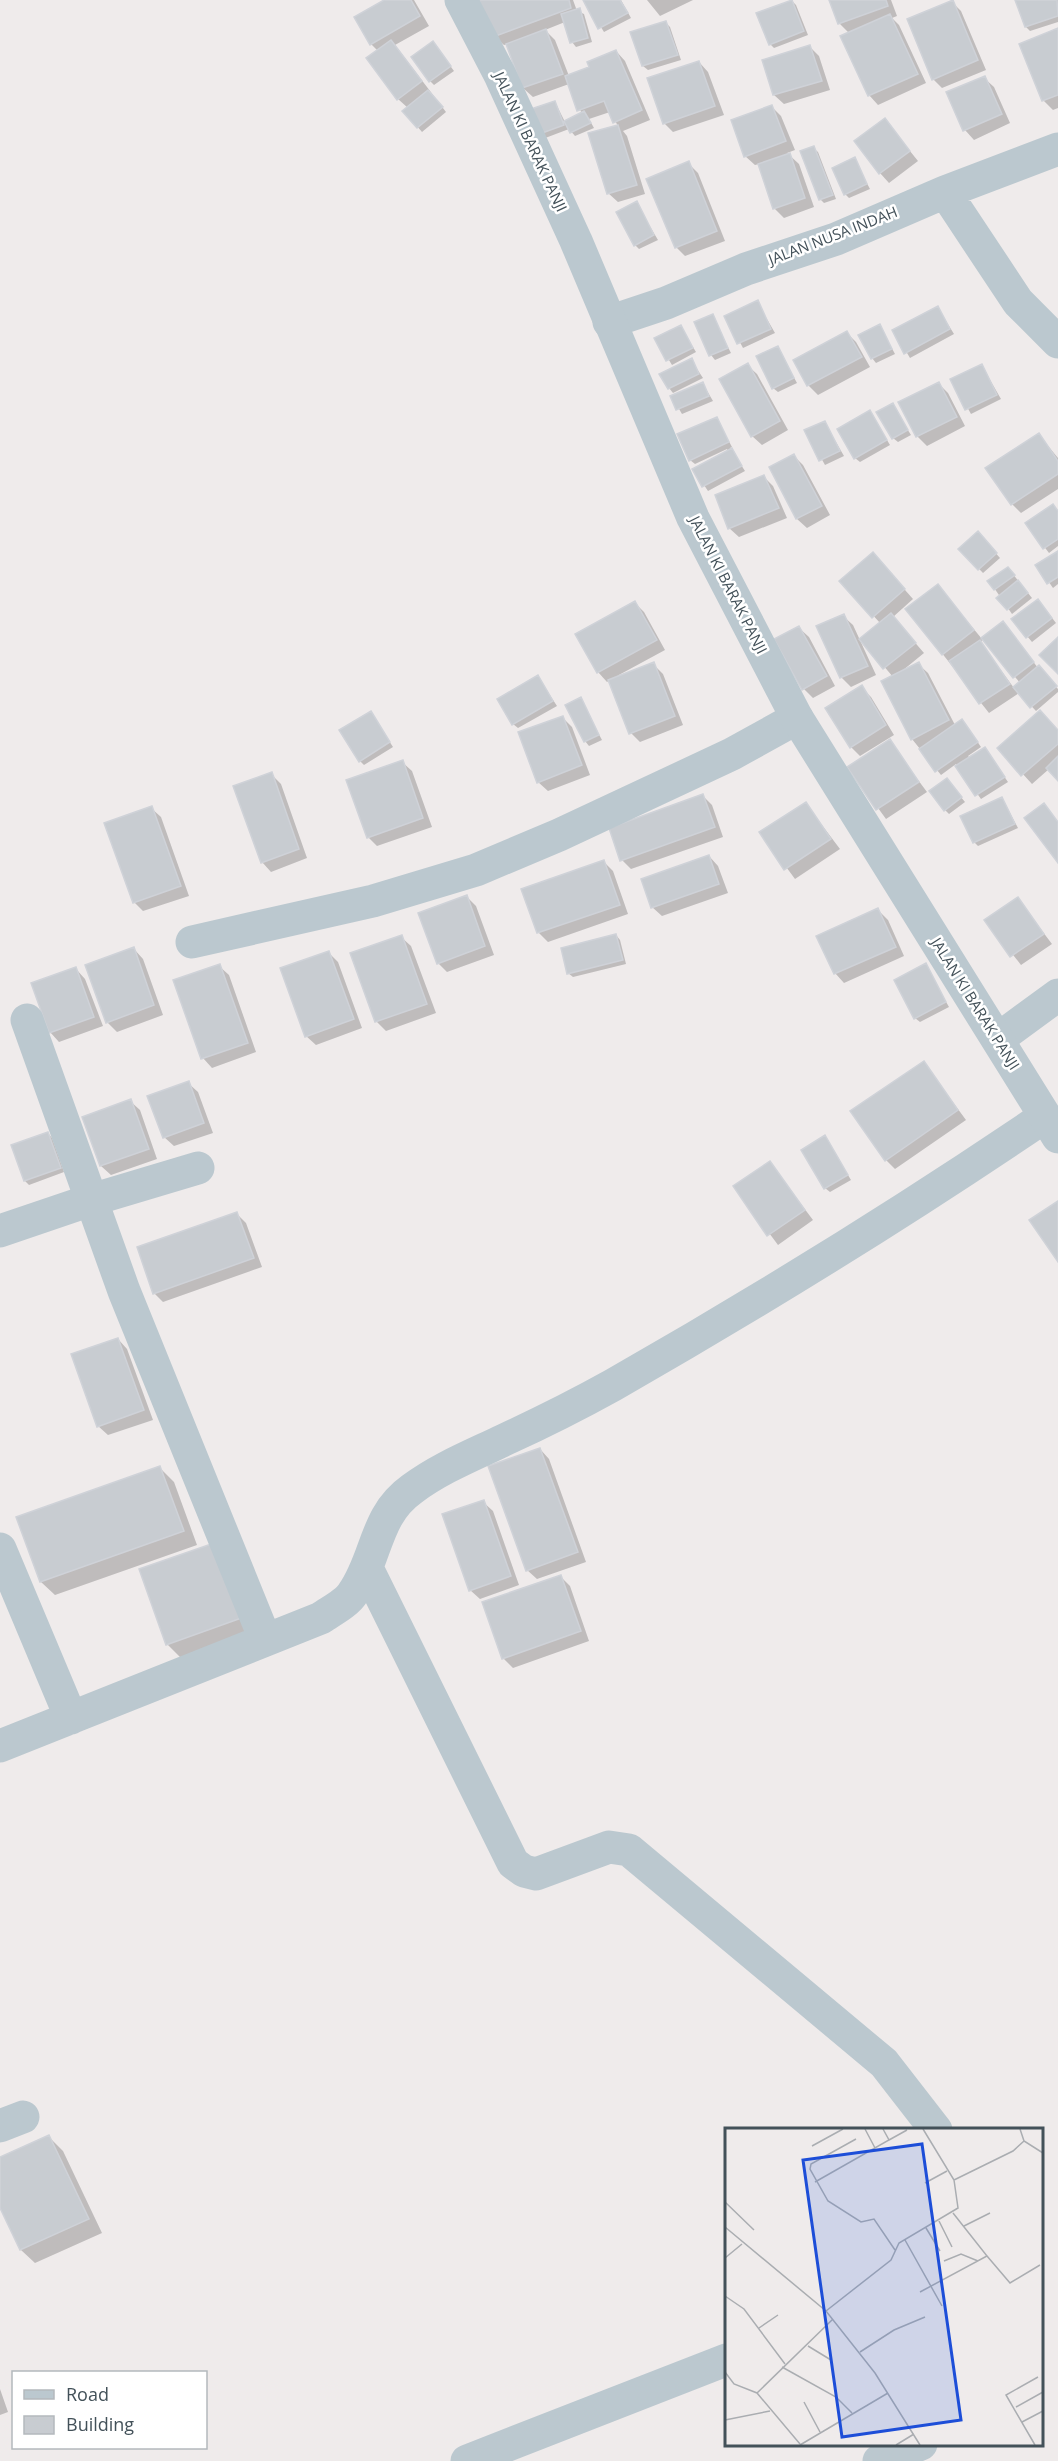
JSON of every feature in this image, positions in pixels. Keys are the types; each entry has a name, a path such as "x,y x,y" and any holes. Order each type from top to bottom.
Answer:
{"street":[{"name":"JALAN KI BARAK PANJI","path":"462,0 549,183 693,518 797,718 1051,1127"},
{"name":"JALAN NUSA INDAH","path":"609,322 666,303 746,268 836,239 945,192 1058,149"},
{"path":"945,192 1018,302 1058,342"},
{"path":"192,942 373,901 476,870 559,835 732,754 797,718"},
{"path":"998,1039 1058,995"},
{"path":"27,1020 124,1291 266,1639"},
{"path":"0,1746 321,1618 352,1596 367,1568 387,1514 395,1501 414,1487 441,1470 561,1414 1051,1127"},
{"path":"0,1231 91,1200 198,1168"},
{"path":"0,1549 70,1718"},
{"path":"367,1568 513,1863 524,1871 536,1874 609,1847 629,1850 884,2063 934,2128"},
{"path":"467,2461 725,2360"},
{"path":"879,2461 918,2446"}],"building":[{"path":"384,0 411,0 420,16 370,45 354,17"},
{"path":"479,0 569,0 571,8 493,37"},
{"path":"583,0 620,0 628,13 598,29"},
{"path":"792,0 804,31 769,45 756,13"},
{"path":"829,0 886,0 888,6 838,24"},
{"path":"953,0 978,60 932,80 907,19"},
{"path":"1015,0 1057,0 1058,16 1025,27"},
{"path":"580,8 588,38 570,43 561,14"},
{"path":"890,14 918,74 868,96 840,36"},
{"path":"666,21 678,55 642,66 630,32"},
{"path":"1058,28 1058,95 1042,101 1019,44"},
{"path":"546,29 563,74 522,88 506,44"},
{"path":"391,40 422,81 397,100 366,58"},
{"path":"433,41 451,66 429,82 411,57"},
{"path":"810,45 822,81 773,95 762,60"},
{"path":"616,50 642,110 613,123 604,101 577,111 565,76 589,67 587,62"},
{"path":"699,61 715,106 663,124 647,78"},
{"path":"985,76 1002,114 963,131 946,92"},
{"path":"428,90 443,107 417,128 402,111"},
{"path":"555,101 564,125 534,136 525,111"},
{"path":"772,105 786,141 744,157 731,120"},
{"path":"584,111 591,123 570,133 564,121"},
{"path":"885,118 910,151 879,174 854,141"},
{"path":"618,125 637,185 607,194 588,133"},
{"path":"814,146 833,195 819,200 800,151"},
{"path":"790,153 805,198 773,209 758,164"},
{"path":"855,157 867,184 844,195 832,168"},
{"path":"689,161 717,231 675,248 646,179"},
{"path":"637,201 654,235 634,246 616,212"},
{"path":"758,300 771,329 737,344 724,316"},
{"path":"938,306 950,329 904,354 892,330"},
{"path":"713,314 728,348 709,356 694,322"},
{"path":"880,324 892,349 871,359 858,335"},
{"path":"681,325 693,348 666,361 654,338"},
{"path":"847,331 862,357 807,386 793,360"},
{"path":"778,346 794,378 772,389 756,356"},
{"path":"692,358 699,374 668,389 659,374"},
{"path":"748,363 780,421 751,437 719,379"},
{"path":"982,364 997,395 965,410 950,379"},
{"path":"703,382 709,396 676,410 670,396"},
{"path":"939,382 957,417 916,437 898,402"},
{"path":"893,403 908,430 892,439 876,412"},
{"path":"870,410 887,440 854,459 837,429"},
{"path":"717,417 729,442 689,461 677,434"},
{"path":"825,421 840,451 819,461 804,430"},
{"path":"1039,433 1058,461 1058,474 1011,505 985,468"},
{"path":"732,448 742,466 702,487 692,469"},
{"path":"794,454 822,506 796,519 769,467"},
{"path":"764,475 779,508 728,529 715,495"},
{"path":"1053,504 1058,511 1058,539 1043,549 1025,523"},
{"path":"978,531 997,553 978,570 958,549"},
{"path":"1058,551 1058,577 1047,584 1035,565"},
{"path":"873,552 905,589 872,618 839,581"},
{"path":"1008,567 1015,575 994,590 987,581"},
{"path":"1018,580 1028,593 1007,610 996,598"},
{"path":"938,584 974,630 942,655 905,609"},
{"path":"1038,599 1052,618 1026,638 1011,619"},
{"path":"635,601 657,640 597,673 575,634"},
{"path":"891,613 916,643 883,669 859,639"},
{"path":"844,614 868,666 840,678 816,626"},
{"path":"1003,621 1034,662 1013,678 981,638"},
{"path":"799,626 827,676 802,690 774,639"},
{"path":"1058,637 1058,674 1039,655"},
{"path":"980,640 1010,684 979,704 949,661"},
{"path":"654,662 675,716 629,734 608,680"},
{"path":"919,662 949,720 911,740 881,681"},
{"path":"1039,665 1057,686 1030,708 1013,687"},
{"path":"538,675 553,701 512,725 497,699"},
{"path":"862,685 886,725 850,748 825,708"},
{"path":"581,697 599,735 584,742 565,705"},
{"path":"1040,710 1058,730 1058,744 1021,776 997,748"},
{"path":"371,711 390,742 359,762 339,730"},
{"path":"563,716 582,765 537,783 518,732"},
{"path":"962,719 978,742 935,772 919,749"},
{"path":"890,739 919,782 876,810 847,767"},
{"path":"985,747 1005,777 975,796 955,766"},
{"path":"1058,756 1058,781 1046,768"},
{"path":"403,760 423,818 367,838 346,780"},
{"path":"272,772 299,849 261,863 233,786"},
{"path":"947,778 962,797 944,811 929,791"},
{"path":"703,794 715,827 620,861 609,828"},
{"path":"1002,797 1015,824 973,843 960,816"},
{"path":"806,802 831,839 784,870 759,832"},
{"path":"1044,803 1058,822 1058,863 1024,818"},
{"path":"152,806 181,886 133,903 104,823"},
{"path":"709,855 719,884 651,908 641,879"},
{"path":"604,860 620,905 537,933 521,889"},
{"path":"467,895 485,946 437,964 418,913"},
{"path":"1018,897 1044,934 1010,957 984,920"},
{"path":"878,908 896,947 834,974 816,936"},
{"path":"616,934 623,960 567,974 561,948"},
{"path":"402,935 427,1004 375,1022 350,953"},
{"path":"134,947 154,1005 106,1023 85,965"},
{"path":"329,951 354,1019 305,1037 280,968"},
{"path":"926,963 946,1002 914,1019 894,980"},
{"path":"220,964 248,1043 201,1059 173,980"},
{"path":"76,967 94,1017 49,1033 31,983"},
{"path":"924,1061 958,1110 885,1161 850,1111"},
{"path":"189,1081 204,1123 163,1138 147,1096"},
{"path":"131,1099 149,1149 100,1166 82,1117"},
{"path":"48,1132 61,1168 24,1181 11,1145"},
{"path":"825,1135 848,1175 824,1189 801,1150"},
{"path":"770,1161 805,1210 767,1236 733,1186"},
{"path":"1058,1201 1058,1262 1029,1220"},
{"path":"237,1212 254,1258 153,1294 137,1247"},
{"path":"118,1338 144,1410 97,1427 71,1354"},
{"path":"540,1448 578,1552 526,1571 488,1466"},
{"path":"160,1466 184,1531 40,1582 16,1517"},
{"path":"484,1500 511,1576 469,1591 442,1514"},
{"path":"220,1541 247,1616 166,1645 139,1569"},
{"path":"561,1575 581,1631 502,1659 482,1602"},
{"path":"49,2135 89,2219 20,2250 0,2208 0,2157"}]}
